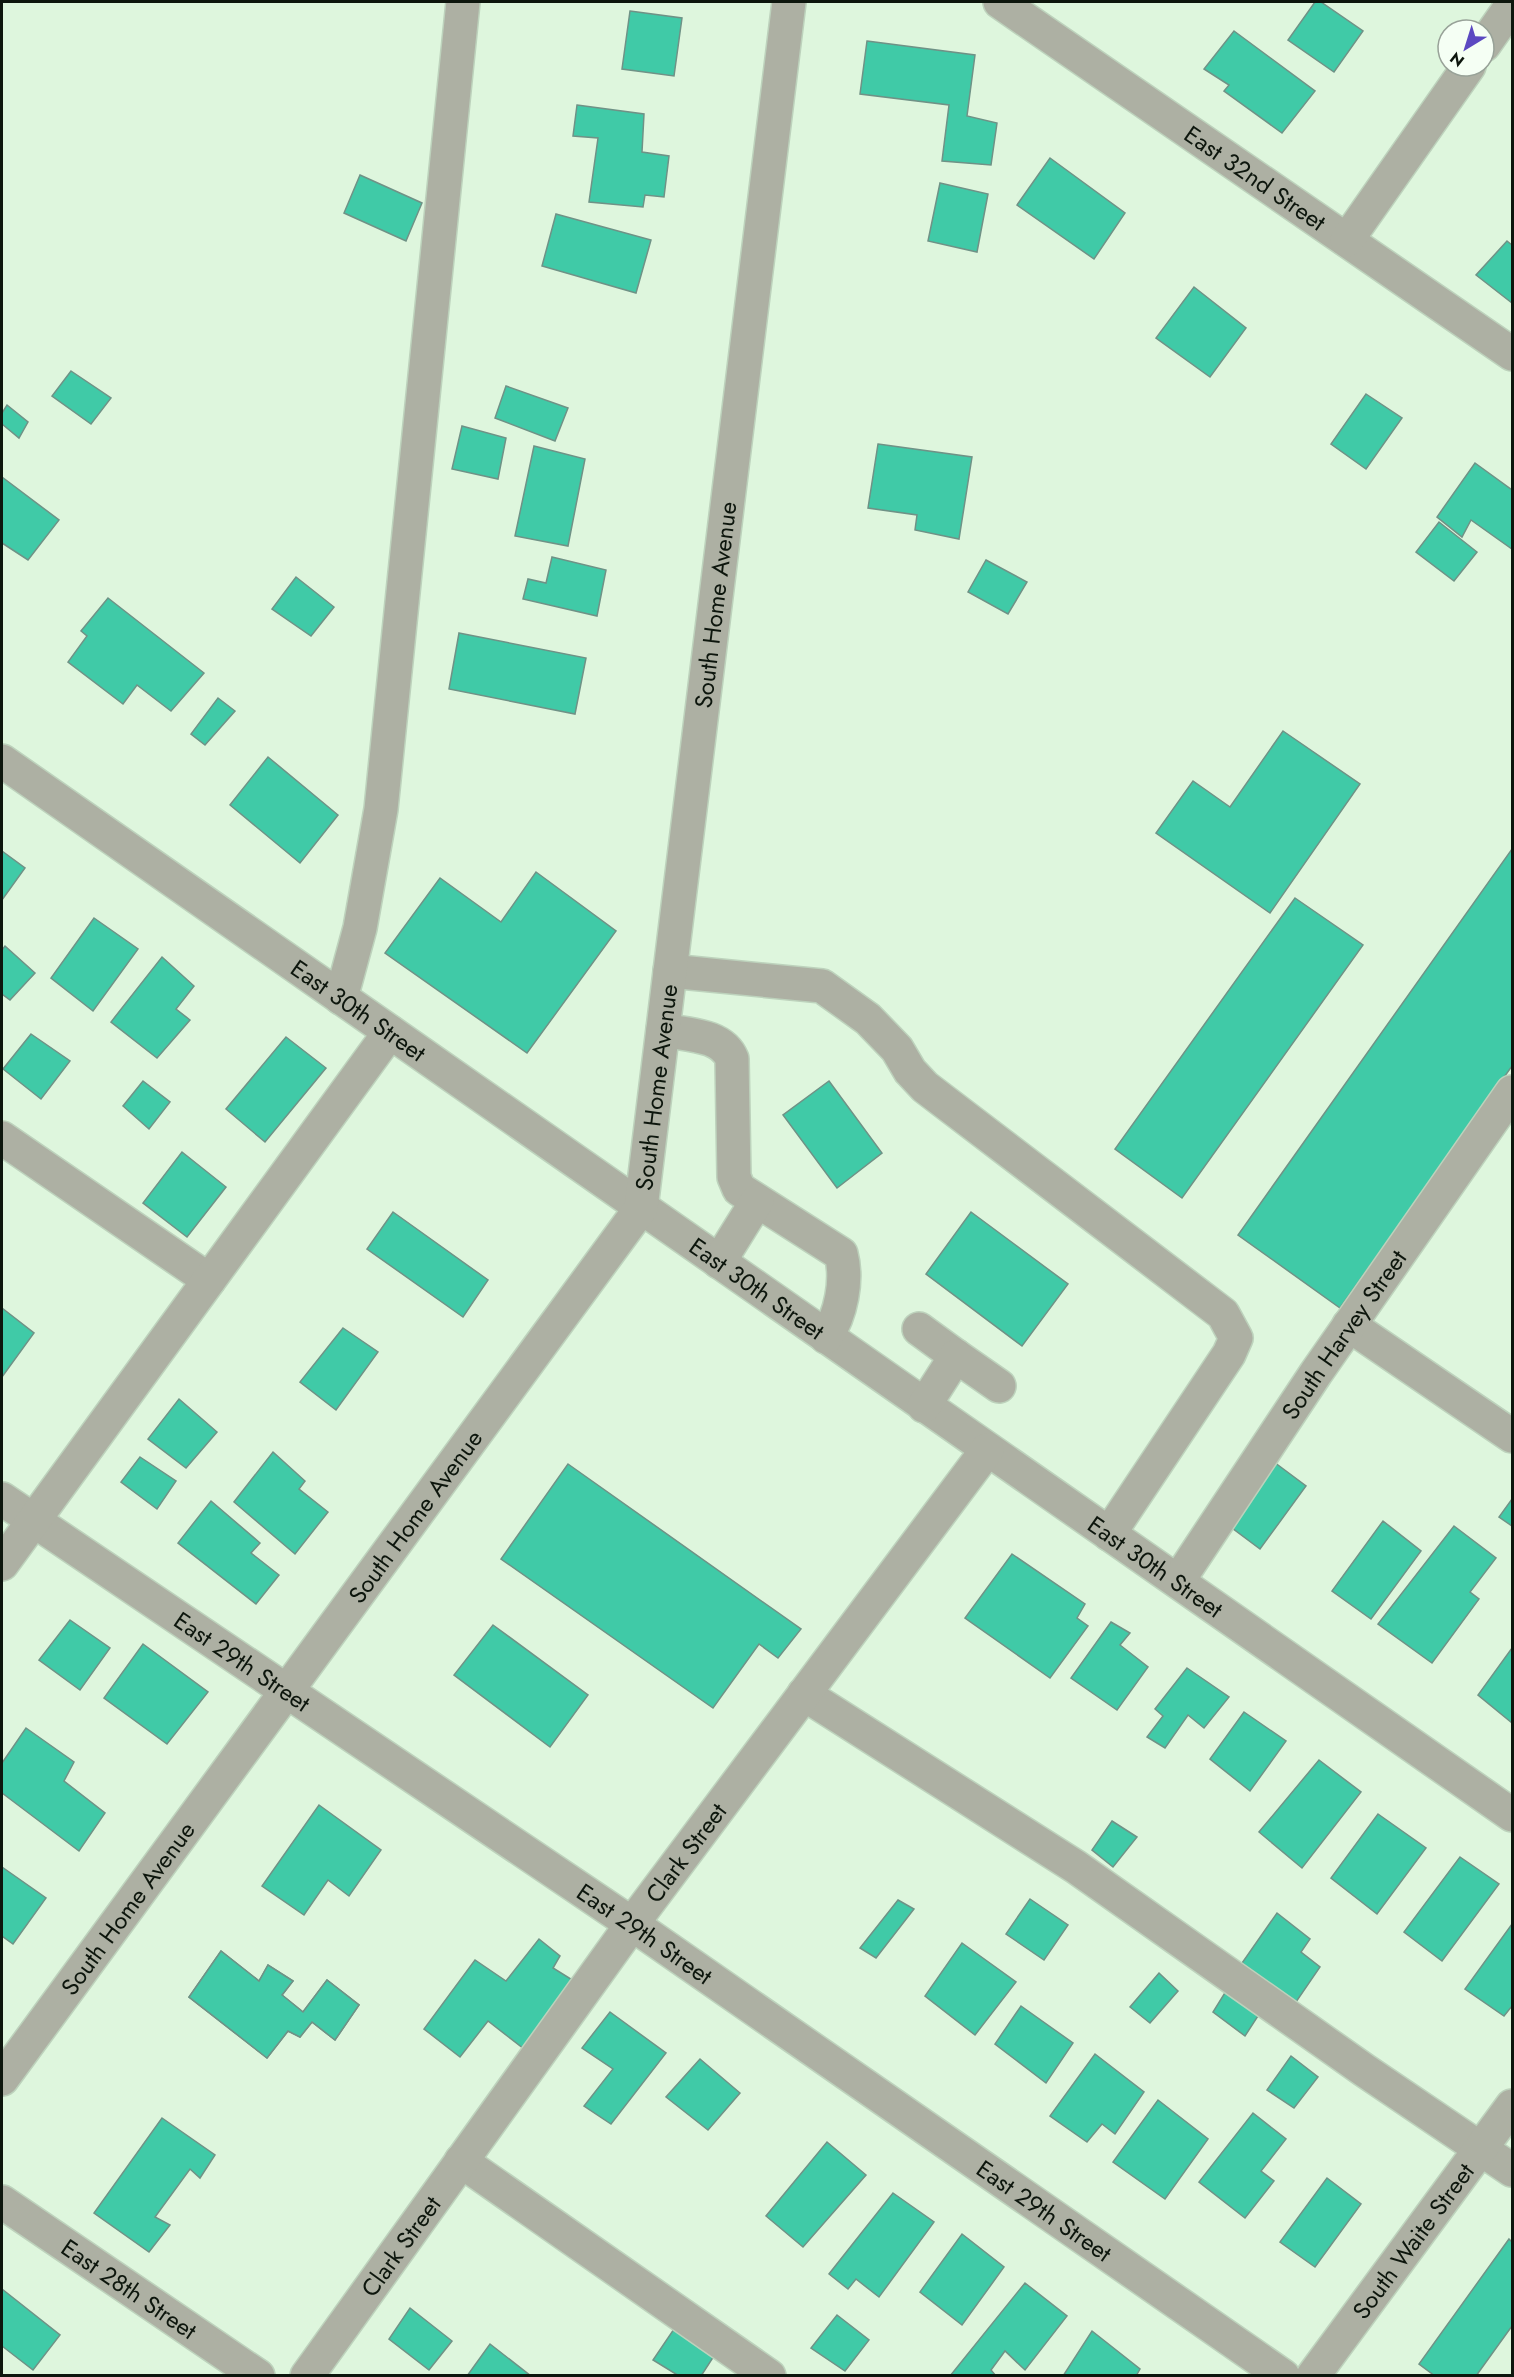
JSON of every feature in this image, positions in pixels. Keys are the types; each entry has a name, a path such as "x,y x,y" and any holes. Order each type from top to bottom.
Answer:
{"street":[{"path":"341,998 360,928 381,809 463,2"},
{"name":"South Home Avenue","path":"2,2079 641,1208 789,2"},
{"name":"East 32nd Street","path":"1000,2 1512,354"},
{"path":"1496,28 1512,5"},
{"path":"1347,240 1461,78"},
{"name":"East 30th Street","path":"2,761 1512,1815"},
{"path":"670,971 822,986 868,1019 897,1048 910,1071 925,1087 1222,1314 1236,1338 1229,1354 1109,1534"},
{"path":"663,1030 717,1041 728,1049 732,1059 734,1177 739,1189 841,1254 845,1270 835,1324 826,1337"},
{"path":"2,1564 390,1032"},
{"name":"South Harvey Street","path":"1178,1581 1349,1325 1512,1092"},
{"path":"2,1138 209,1280"},
{"path":"719,1262 757,1201"},
{"path":"1349,1325 1512,1436"},
{"path":"919,1329 999,1386"},
{"path":"924,1406 956,1356"},
{"name":"Clark Street","path":"307,2376 632,1924 987,1450"},
{"name":"East 29th Street","path":"2,1499 632,1924 1283,2376"},
{"path":"804,1694 1076,1867 1512,2170"},
{"name":"South Waite Street","path":"1313,2376 1512,2106"},
{"path":"461,2162 769,2376"},
{"name":"East 28th Street","path":"2,2202 258,2376"}],"building":[{"path":"1315,2 1321,2 1363,31 1334,72 1288,40"},
{"path":"630,11 682,18 674,76 622,69"},
{"path":"1234,31 1315,91 1282,133 1224,91 1229,85 1204,69"},
{"path":"867,41 975,55 967,116 997,123 991,165 942,161 949,105 860,94"},
{"path":"577,105 644,114 642,152 669,156 664,197 645,195 643,207 589,202 598,138 573,136"},
{"path":"1050,158 1125,213 1094,259 1017,205"},
{"path":"360,175 422,203 406,241 344,213"},
{"path":"940,183 988,194 977,252 928,241"},
{"path":"556,214 651,240 636,293 542,266"},
{"path":"1507,241 1512,245 1512,303 1476,275"},
{"path":"1194,287 1246,328 1210,377 1156,338"},
{"path":"71,371 111,398 91,424 52,396"},
{"path":"506,386 568,408 555,441 495,418"},
{"path":"1366,394 1402,418 1366,469 1331,444"},
{"path":"7,405 28,422 19,438 2,424 2,413"},
{"path":"462,426 506,438 498,479 452,469"},
{"path":"878,444 972,457 959,539 915,530 917,515 868,508"},
{"path":"534,446 585,459 568,546 515,536"},
{"path":"1475,463 1512,490 1512,549 1471,520 1462,537 1437,517"},
{"path":"2,477 59,520 28,560 2,543"},
{"path":"1439,522 1477,552 1454,581 1416,552"},
{"path":"552,557 606,570 597,616 523,599 528,579 546,583"},
{"path":"986,560 1027,582 1008,614 968,592"},
{"path":"296,577 334,607 311,636 272,609"},
{"path":"108,598 204,673 171,711 137,685 123,704 68,662 87,636 81,631"},
{"path":"459,633 586,658 575,714 449,689"},
{"path":"218,698 235,711 205,745 191,734"},
{"path":"1283,731 1360,784 1270,913 1156,833 1193,781 1230,807"},
{"path":"268,757 338,815 300,863 230,805"},
{"path":"1512,849 1512,1066 1340,1308 1238,1235"},
{"path":"2,851 25,868 2,900"},
{"path":"536,872 616,931 527,1053 385,953 440,878 501,922"},
{"path":"1295,898 1363,945 1182,1198 1115,1149"},
{"path":"94,918 138,949 93,1011 51,978"},
{"path":"5,946 35,973 10,1000 2,994 2,950"},
{"path":"162,957 194,986 176,1009 190,1020 157,1058 111,1022"},
{"path":"31,1034 70,1061 41,1099 3,1069"},
{"path":"286,1037 326,1068 265,1142 226,1109"},
{"path":"143,1081 170,1102 149,1129 123,1106"},
{"path":"829,1081 882,1153 837,1188 783,1115"},
{"path":"182,1152 226,1187 187,1237 143,1203"},
{"path":"393,1212 488,1280 463,1317 367,1249"},
{"path":"971,1212 1068,1284 1022,1346 926,1274"},
{"path":"2,1308 34,1333 2,1377"},
{"path":"343,1328 378,1352 336,1410 300,1382"},
{"path":"179,1399 217,1432 186,1468 148,1439"},
{"path":"273,1452 305,1481 299,1489 328,1512 295,1554 234,1502"},
{"path":"140,1457 176,1481 157,1509 121,1482"},
{"path":"1274,1462 1306,1486 1260,1549 1228,1525"},
{"path":"568,1464 801,1629 778,1658 759,1644 713,1708 501,1559"},
{"path":"1512,1499 1512,1526 1499,1517"},
{"path":"211,1501 260,1543 251,1553 279,1575 256,1604 178,1543"},
{"path":"1383,1521 1421,1551 1371,1619 1332,1591"},
{"path":"1454,1526 1496,1558 1470,1592 1479,1599 1432,1663 1378,1624"},
{"path":"1012,1554 1085,1604 1077,1618 1088,1626 1050,1678 965,1618"},
{"path":"70,1620 110,1648 80,1690 39,1660"},
{"path":"1111,1622 1130,1633 1120,1645 1148,1667 1117,1710 1071,1678"},
{"path":"493,1625 588,1695 550,1747 454,1675"},
{"path":"143,1644 208,1692 167,1744 104,1698"},
{"path":"1512,1648 1512,1723 1478,1695"},
{"path":"1187,1668 1229,1697 1204,1728 1188,1715 1165,1748 1147,1737 1163,1716 1155,1709"},
{"path":"1244,1712 1286,1741 1250,1791 1210,1759"},
{"path":"26,1728 74,1762 64,1781 105,1813 79,1851 2,1793 2,1763"},
{"path":"1319,1760 1361,1792 1302,1868 1259,1832"},
{"path":"319,1805 381,1850 349,1896 328,1880 304,1915 262,1886"},
{"path":"1378,1814 1426,1848 1377,1914 1331,1878"},
{"path":"1112,1821 1137,1837 1113,1867 1092,1850"},
{"path":"1460,1857 1499,1884 1442,1961 1404,1932"},
{"path":"2,1867 46,1898 13,1944 2,1936"},
{"path":"1030,1899 1068,1925 1044,1960 1006,1934"},
{"path":"898,1900 914,1909 876,1958 860,1948"},
{"path":"1277,1913 1310,1939 1301,1952 1320,1967 1296,2002 1242,1963"},
{"path":"1512,1924 1512,2006 1504,2016 1465,1989"},
{"path":"539,1939 560,1956 553,1968 574,1981 524,2049 488,2021 460,2057 424,2029 475,1960 506,1981"},
{"path":"962,1943 1016,1982 975,2035 925,1996"},
{"path":"221,1951 259,1981 268,1965 293,1981 282,1995 303,2012 327,1980 359,2005 335,2040 312,2022 300,2037 288,2031 267,2058 189,1997"},
{"path":"221,1951 259,1981 268,1965 293,1981 282,1995 303,2012 327,1980 359,2005 335,2040 312,2022 300,2037 288,2031 267,2058 189,1997"},
{"path":"1159,1973 1178,1991 1150,2023 1130,2007"},
{"path":"1226,1991 1258,2016 1245,2036 1213,2012"},
{"path":"1021,2006 1073,2043 1046,2083 995,2044"},
{"path":"610,2012 666,2053 611,2124 584,2106 613,2069 582,2048"},
{"path":"1095,2054 1144,2092 1115,2134 1102,2124 1087,2142 1050,2116"},
{"path":"1291,2056 1318,2077 1294,2108 1267,2090"},
{"path":"700,2059 740,2093 708,2130 666,2097"},
{"path":"1158,2100 1208,2139 1165,2199 1113,2162"},
{"path":"1253,2113 1286,2139 1261,2171 1274,2181 1245,2218 1199,2182"},
{"path":"162,2118 215,2155 200,2178 190,2169 155,2217 170,2225 149,2252 94,2213"},
{"path":"827,2142 866,2175 803,2247 766,2216"},
{"path":"1327,2178 1361,2204 1315,2267 1280,2242"},
{"path":"893,2193 934,2222 879,2297 856,2279 848,2289 829,2274"},
{"path":"962,2234 1004,2267 962,2325 920,2292"},
{"path":"1509,2239 1512,2242 1512,2326 1476,2376 1435,2376 1419,2364"},
{"path":"1025,2283 1067,2316 1025,2370 1005,2351 991,2370 996,2376 950,2376"},
{"path":"2,2289 60,2335 33,2370 2,2346"},
{"path":"410,2308 452,2341 429,2370 389,2339"},
{"path":"837,2315 869,2340 845,2371 811,2348"},
{"path":"674,2329 714,2356 701,2376 679,2376 653,2360"},
{"path":"1092,2331 1140,2369 1136,2376 1063,2376"},
{"path":"490,2344 531,2376 467,2376"}]}
